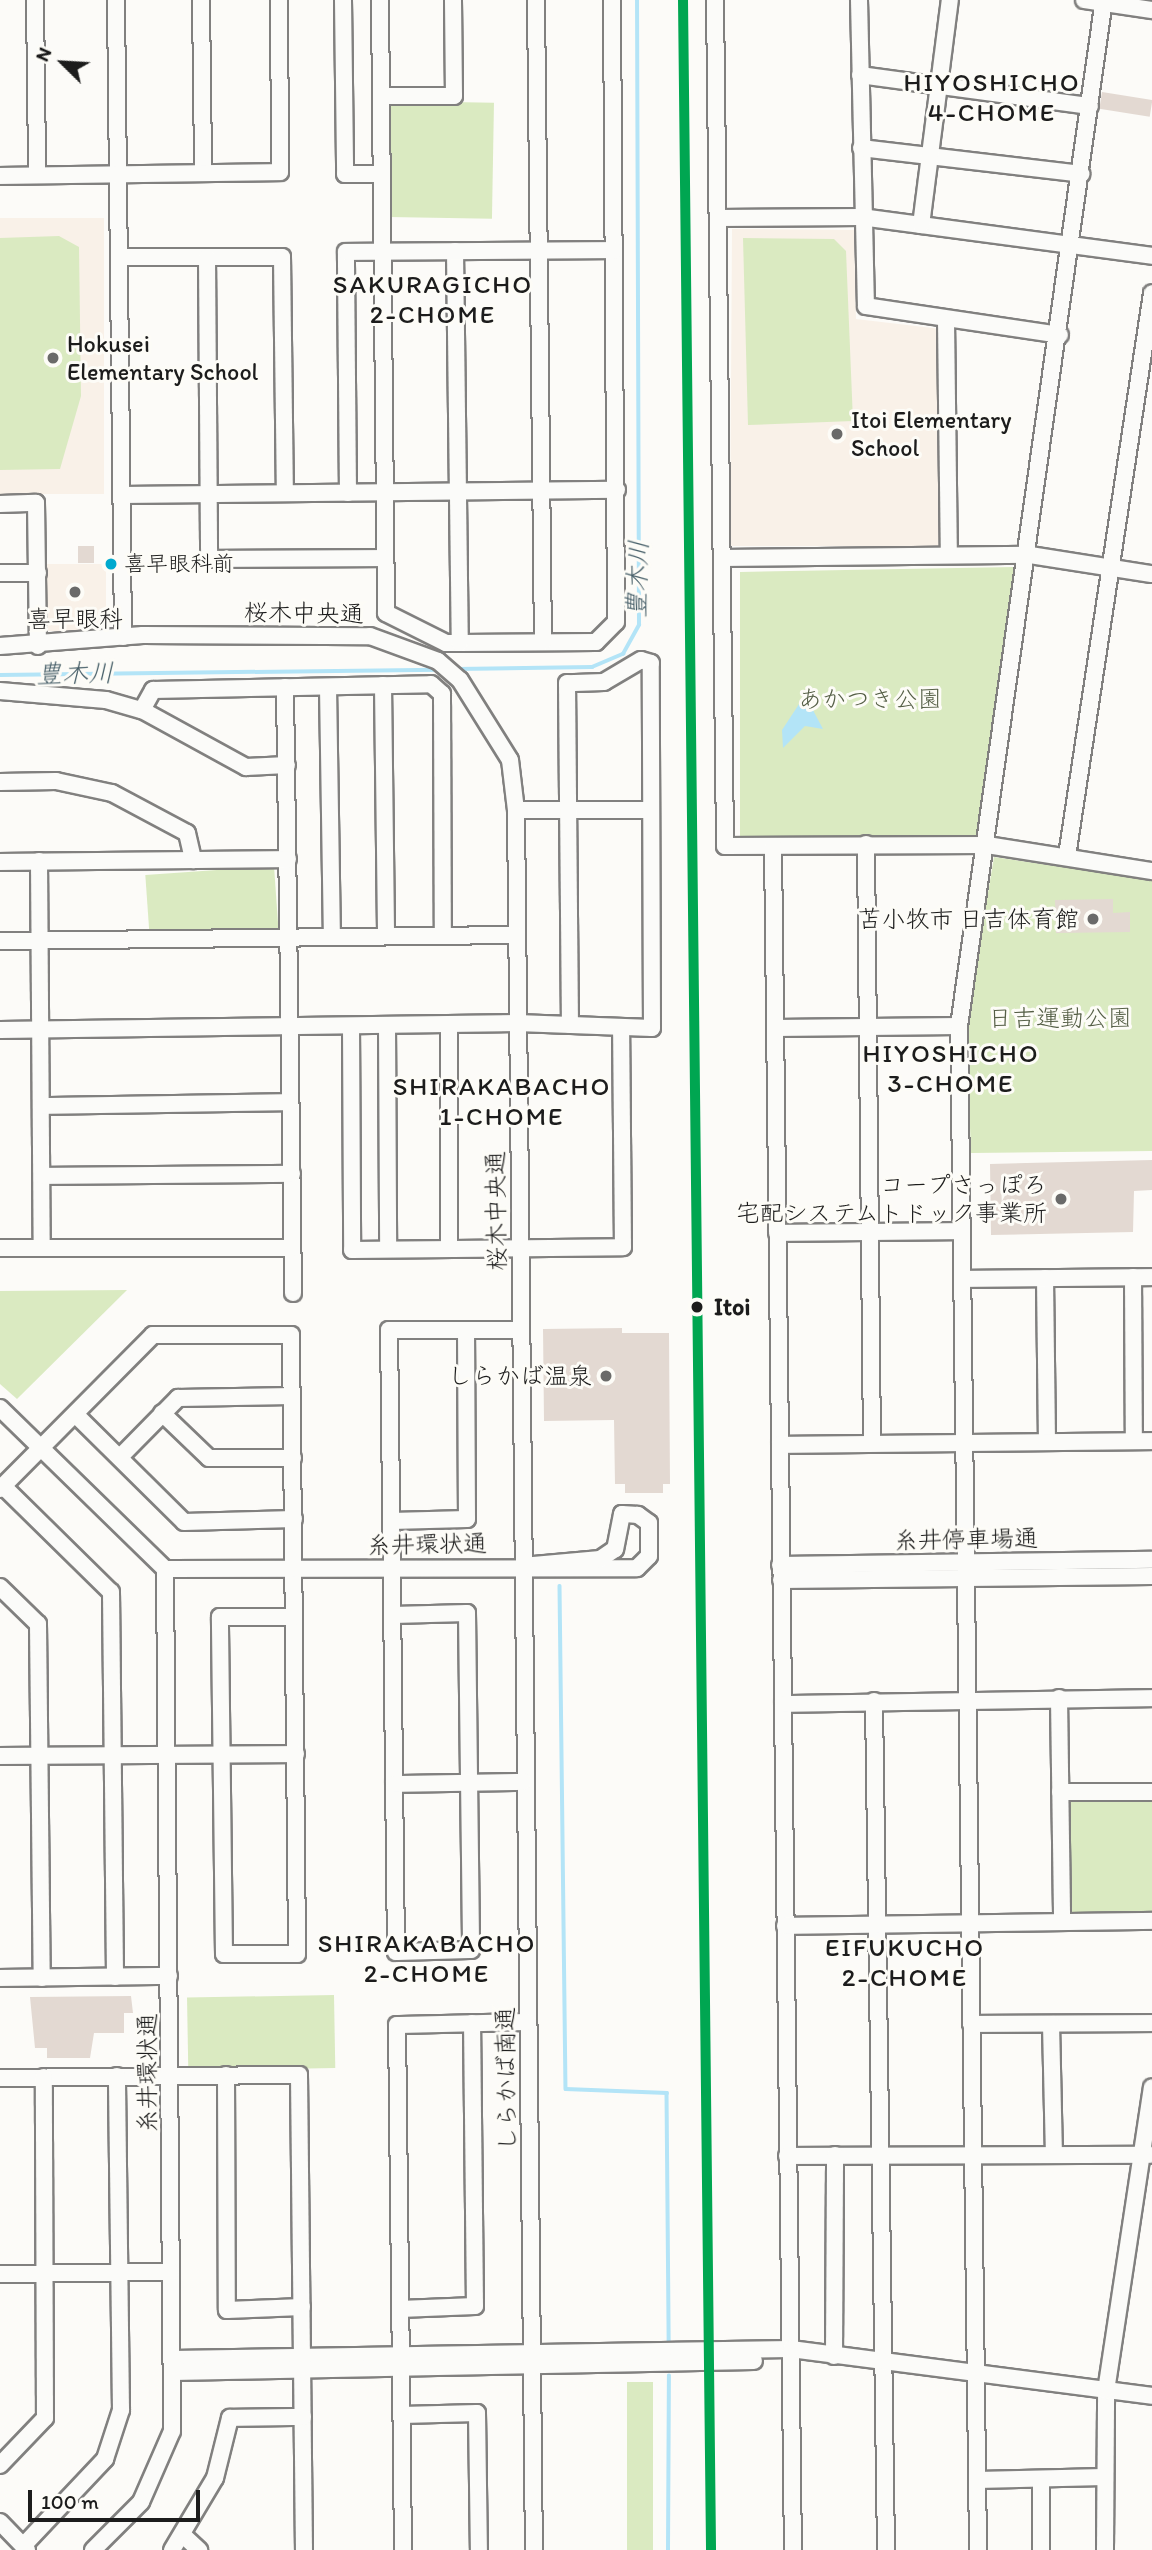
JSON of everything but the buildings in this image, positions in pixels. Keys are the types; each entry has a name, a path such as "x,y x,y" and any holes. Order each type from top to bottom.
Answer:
{"street":[{"path":"35,0 37,175"},
{"path":"116,0 123,637"},
{"path":"201,0 203,173"},
{"path":"0,176 280,172 279,0"},
{"path":"343,0 345,174 381,174"},
{"path":"380,0 384,492 389,618 460,643 596,642 616,622 612,0"},
{"path":"381,96 454,96 453,0"},
{"path":"536,0 543,642"},
{"path":"715,0 724,846 987,845 1152,868"},
{"path":"859,0 861,217 868,310 1060,335"},
{"path":"921,225 950,0"},
{"path":"1084,0 1152,10"},
{"path":"978,2550 959,1026 1030,555 1104,1"},
{"path":"860,75 1090,106"},
{"path":"861,148 1081,174"},
{"path":"718,218 861,217 1072,243 1152,256"},
{"path":"348,493 346,252 614,250"},
{"path":"455,251 460,643"},
{"path":"119,257 282,257 285,493"},
{"path":"207,257 209,559 385,558"},
{"path":"1067,856 1152,293"},
{"path":"946,320 949,555"},
{"path":"122,495 617,490"},
{"path":"0,504 36,503 38,646"},
{"path":"722,558 1030,555 1152,574"},
{"path":"0,573 37,573"},
{"name":"桜木中央通","path":"0,646 38,646 123,637 348,634 405,646 438,661 460,680 501,737 516,810 522,1566"},
{"path":"0,1030 517,1023 621,1027 652,1028 651,663 641,660 604,682 567,683 570,1025"},
{"path":"142,710 153,690 431,684 442,694 443,935"},
{"path":"383,685 386,936"},
{"path":"285,687 293,1293"},
{"path":"328,687 332,936"},
{"path":"0,691 38,690 142,710 246,767 287,765"},
{"path":"0,782 56,781 112,793 187,833 193,860"},
{"path":"516,810 651,810"},
{"path":"866,844 872,1443"},
{"path":"773,846 793,2550"},
{"path":"0,862 288,859"},
{"path":"39,861 42,1247"},
{"path":"0,941 516,935"},
{"path":"387,1025 388,1250"},
{"path":"449,1025 449,1249"},
{"path":"351,1026 352,1250 623,1247 621,1027"},
{"path":"775,1028 959,1026"},
{"path":"42,1106 290,1102"},
{"path":"43,1176 292,1174"},
{"path":"777,1233 962,1231"},
{"path":"0,1248 292,1248"},
{"path":"1133,1277 1134,1441"},
{"path":"964,1279 1152,1277"},
{"path":"1045,1278 1047,1441"},
{"path":"393,1615 467,1613 471,1950 396,1952 390,1330 520,1330"},
{"path":"391,1521 467,1519 466,1330"},
{"path":"115,1977 111,1592 1,1487 153,1335 291,1335 294,1519 297,1954 224,1954 220,1617 294,1617"},
{"path":"120,1457 177,1398 292,1396"},
{"path":"0,1408 165,1569"},
{"path":"162,1413 209,1458 293,1458"},
{"path":"75,1414 184,1522 294,1519"},
{"path":"780,1445 1152,1441"},
{"path":"622,1514 649,1523 649,1556 637,1568 539,1571 522,1566 600,1559 615,1549 622,1514"},
{"name":"糸井停車場通","path":"781,1573 967,1562 1152,1560"},
{"name":"糸井環状通","path":"93,2550 141,2502 163,2461 172,2431 165,1569 522,1566"},
{"name":"しらかば南通","path":"522,1566 534,2550"},
{"name":"糸井停車場通","path":"781,1573 967,1579 1152,1576"},
{"path":"0,1587 38,1624 42,1978"},
{"path":"783,1704 1152,1698"},
{"path":"1059,1699 1062,1922"},
{"path":"874,1701 886,2550"},
{"path":"0,1756 296,1754"},
{"path":"394,1784 523,1782"},
{"path":"1060,1792 1152,1792"},
{"path":"785,1926 1152,1921"},
{"path":"0,1978 169,1976"},
{"path":"403,2550 397,2025 528,2022"},
{"path":"400,2309 475,2306 472,2023"},
{"path":"971,2024 1152,2023"},
{"path":"1051,2024 1054,2154"},
{"path":"226,2075 227,2310 302,2307"},
{"path":"0,2078 299,2075 304,2550"},
{"path":"0,2522 25,2548 105,2459 121,2410 117,2076"},
{"path":"0,2465 45,2418 44,2077"},
{"path":"1105,2550 1106,2395 1147,2154 1152,2087"},
{"path":"787,2156 1147,2154"},
{"path":"834,2356 835,2155"},
{"path":"0,2274 171,2272"},
{"path":"173,2365 791,2355 834,2356 883,2367"},
{"path":"791,2355 1106,2395 1152,2396"},
{"path":"1106,2395 1152,2407"},
{"path":"401,2415 477,2413 479,2550"},
{"path":"172,2550 184,2536 215,2478 230,2418 303,2417"},
{"path":"977,2480 1104,2477"},
{"path":"1041,2479 1041,2550"},
{"path":"184,2536 199,2550"}],"shaded area":[{"name":"Hokusei Elementary School","path":"0,218 104,218 104,494 0,494"},
{"name":"Itoi Elementary School","path":"732,229 854,230 856,319 941,329 944,546 730,546"},
{"name":"喜早眼科","path":"44,564 106,564 106,631 44,631"}],"green space":[{"path":"391,101 494,103 492,219 389,217"},
{"name":"Hokusei Elementary School","path":"59,236 79,247 81,396 60,469 0,470 0,238"},
{"path":"743,238 834,239 846,251 853,421 748,425"},
{"name":"あかつき公園","path":"1014,567 1020,573 976,838 740,836 740,572"},
{"name":"日吉運動公園","path":"994,857 1152,880 1152,1151 971,1153 966,1024"},
{"path":"274,866 279,931 150,940 145,875"},
{"path":"127,1290 17,1399 0,1384 0,1291"},
{"path":"1069,1797 1152,1797 1152,1918 1069,1918"},
{"path":"334,1995 335,2068 188,2071 187,1998"},
{"path":"627,2382 653,2382 653,2550 627,2550"}],"water":[{"path":"805,695 823,729 805,726 783,748 782,730"}],"waterway":[{"name":"豊木川","path":"457,669 592,667 623,654 639,625 637,0"},
{"name":"豊木川","path":"0,675 439,670"},
{"path":"560,1586 566,2089 667,2093 669,2346"},
{"path":"668,2550 669,2376"}],"transit line":[{"path":"683,0 711,2550"}],"place":[{"name":"Hokusei Elementary School","path":"53,358"},
{"name":"Itoi Elementary School","path":"837,434"},
{"name":"喜早眼科前","path":"111,564"},
{"name":"喜早眼科","path":"75,592"},
{"name":"苫小牧市 日吉体育館","path":"1093,919"},
{"name":"コープさっぽろ 宅配システムトドック事業所","path":"1061,1199"},
{"name":"Itoi","path":"697,1307"},
{"name":"しらかば温泉","path":"606,1376"}],"district":[{"name":"HIYOSHICHO 4-CHOME","path":"992,98"},
{"name":"SAKURAGICHO 2-CHOME","path":"433,300"},
{"name":"HIYOSHICHO 3-CHOME","path":"951,1069"},
{"name":"SHIRAKABACHO 1-CHOME","path":"502,1102"},
{"name":"SHIRAKABACHO 2-CHOME","path":"427,1959"},
{"name":"EIFUKUCHO 2-CHOME","path":"905,1963"}]}
